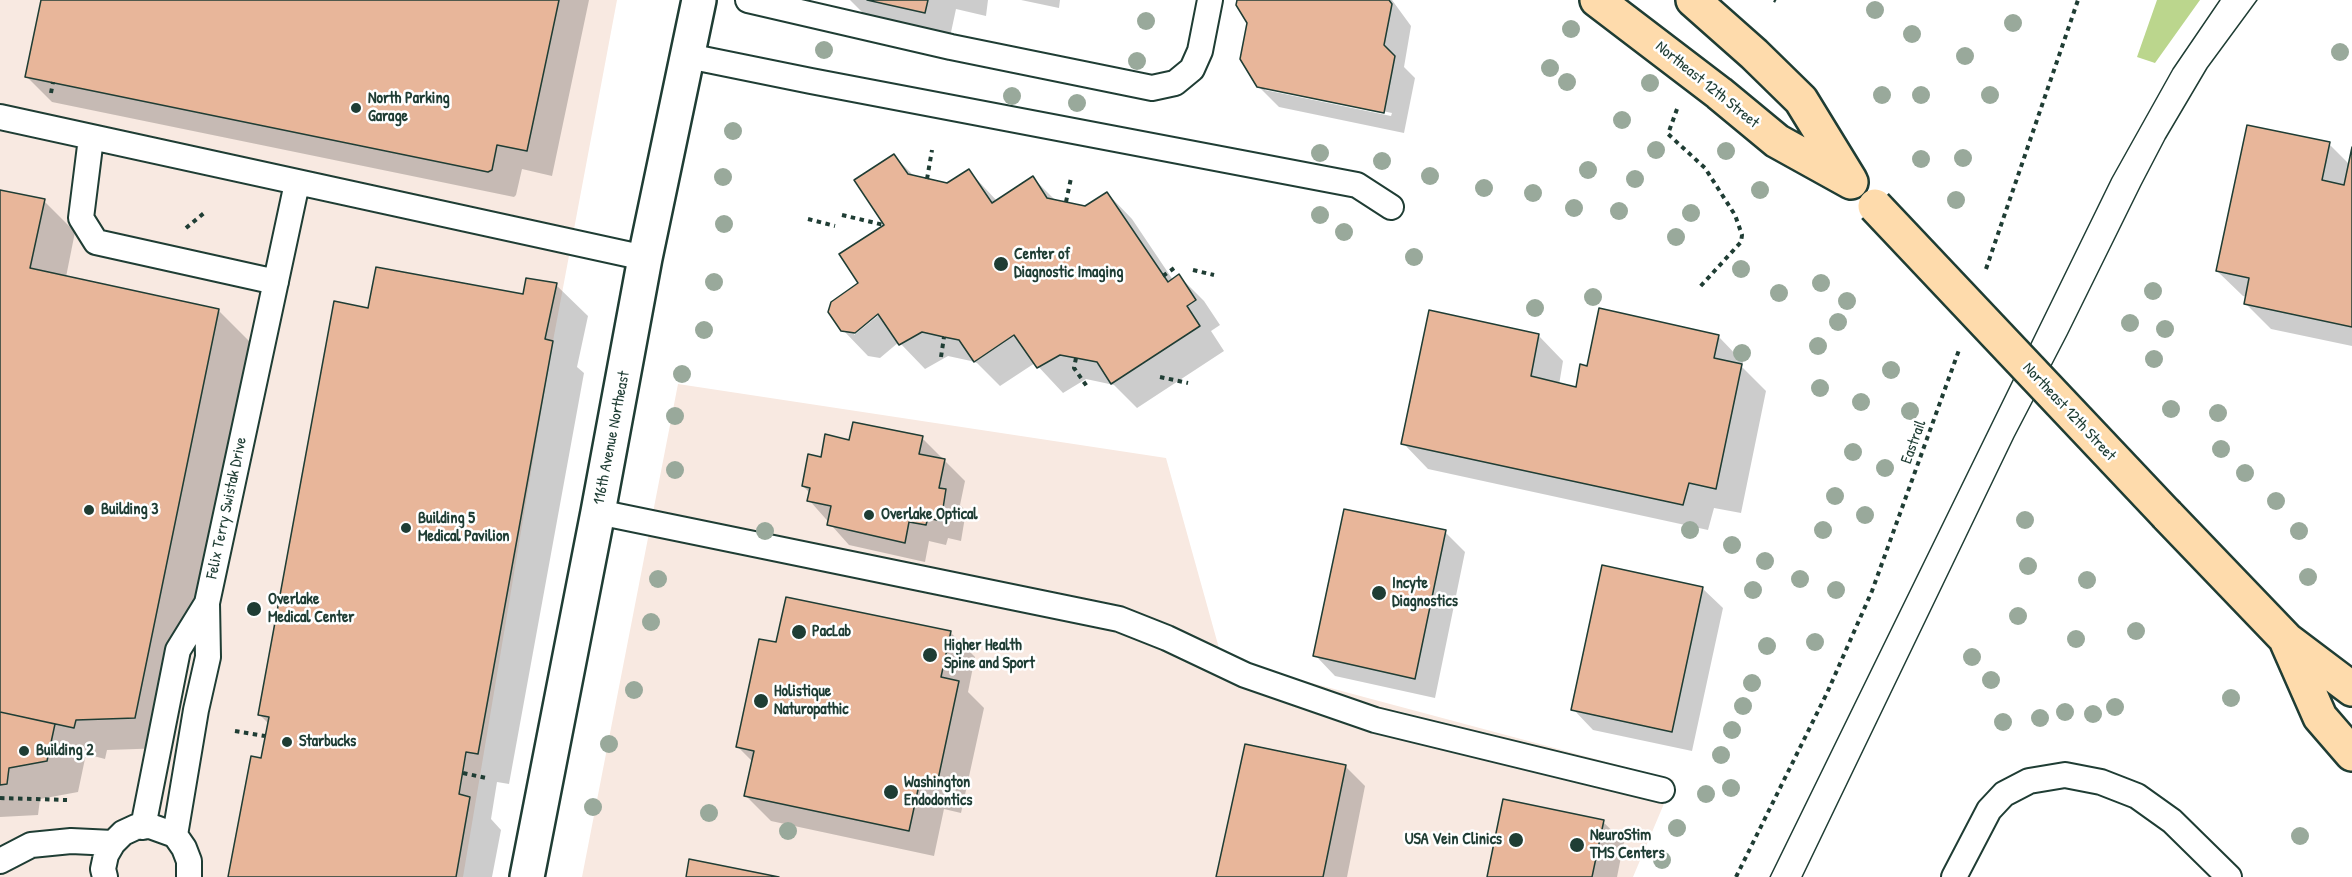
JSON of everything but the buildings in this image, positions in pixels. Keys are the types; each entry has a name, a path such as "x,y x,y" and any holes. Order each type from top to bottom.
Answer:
{"main road":[{"name":"116th Avenue Northeast","path":"527,877 645,258 699,0"},
{"name":"Northeast 12th Street","path":"1597,0 1719,93 1777,141 1851,182"},
{"name":"Northeast 12th Street","path":"1693,0 1754,54 1801,100 1851,182 2167,515 2287,640 2352,689"},
{"name":"Northeast 12th Street","path":"2287,640 2320,717 2352,754"}],"lane":[{"path":"748,0 951,47 1152,88 1175,83 1192,69 1200,51 1210,0"},
{"path":"688,56 823,84 1357,185 1391,207"},
{"path":"0,117 645,258"},
{"path":"91,138 81,218 96,242 276,282"},
{"name":"Felix Terry Swistak Drive","path":"175,836 196,710 208,657 207,603 297,183"},
{"path":"598,512 1119,619 1167,638 1245,675 1376,720 1662,790"},
{"path":"143,827 178,650 207,603"},
{"path":"1954,877 1989,810 2004,794 2029,781 2065,775 2101,782 2137,796 2172,821 2229,877"},
{"path":"105,877 103,869 112,843 123,833 136,827 143,827 157,828 175,836 184,848 189,861 189,877"},
{"path":"0,861 3,857 31,845 71,841 112,843"}],"path":[{"path":"1984,276 2078,0"},
{"path":"51,93 53,82"},
{"path":"1678,106 1668,134 1705,168 1735,215 1742,235 1741,242 1698,289"},
{"path":"927,179 932,150"},
{"path":"1066,202 1071,178"},
{"path":"182,231 204,213"},
{"path":"842,215 884,225"},
{"path":"808,219 835,226"},
{"path":"1163,276 1177,266"},
{"path":"1193,270 1214,275"},
{"path":"940,357 944,337"},
{"name":"Eastrail","path":"1736,877 1827,693 1872,591 1961,343"},
{"path":"1076,358 1074,368 1088,388"},
{"path":"1160,377 1188,383"},
{"path":"236,731 265,736"},
{"path":"463,773 486,778"},
{"path":"0,798 67,800"}],"shaded area":[{"name":"Overlake Medical Center","path":"0,0 617,0 553,341 463,877 0,877"},
{"path":"678,384 1166,458 1222,659 1674,780 1633,877 582,877"}],"green space":[{"path":"2157,0 2200,0 2155,63 2137,57"}],"tram line":[{"path":"1770,877 2112,178 2173,69 2220,0"},
{"path":"1802,877 2014,437 2141,185 2207,68 2257,0"}],"place":[{"name":"North Parking Garage","path":"356,108"},
{"name":"Center of Diagnostic Imaging","path":"1001,264"},
{"name":"Building 3","path":"89,510"},
{"name":"Overlake Optical","path":"869,515"},
{"name":"Building 5 Medical Pavilion","path":"406,528"},
{"name":"Incyte Diagnostics","path":"1379,593"},
{"name":"Overlake Medical Center","path":"254,609"},
{"name":"PacLab","path":"799,632"},
{"name":"Higher Health Spine and Sport","path":"930,655"},
{"name":"Holistique Naturopathic","path":"761,701"},
{"name":"Starbucks","path":"287,742"},
{"name":"Building 2","path":"24,751"},
{"name":"Washington Endodontics","path":"891,792"},
{"name":"USA Vein Clinics","path":"1516,840"},
{"name":"NeuroStim TMS Centers","path":"1577,845"}]}
